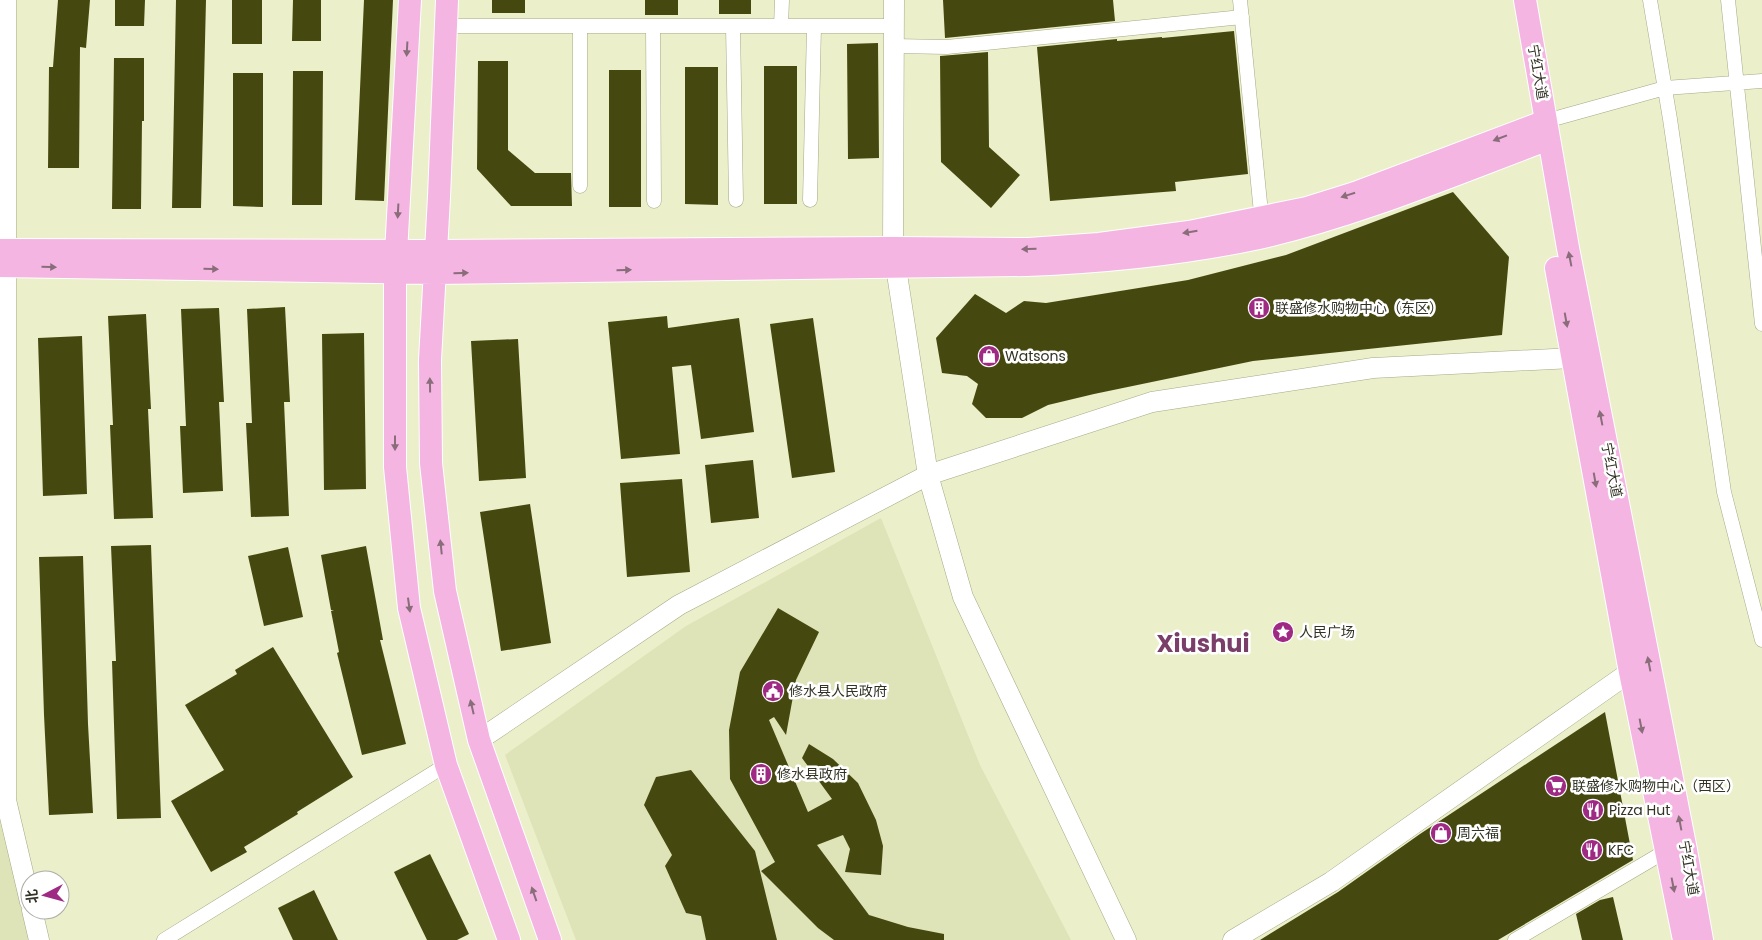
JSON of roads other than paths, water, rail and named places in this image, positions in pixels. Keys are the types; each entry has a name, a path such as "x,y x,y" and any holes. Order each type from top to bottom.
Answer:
{"main road":[{"path":"410,0 395,261 395,467 409,608 446,765 508,940"},
{"path":"447,0 430,360 431,463 445,591 479,740 550,940"},
{"name":"宁红大道","path":"1509,0 1568,248 1702,940"},
{"name":"宁红大道","path":"1525,0 1540,133 1573,358 1630,672 1684,940"},
{"path":"3,258 436,262 894,257 1099,244 1189,232 1262,228 1307,208 1540,133"}],"street":[{"path":"6,0 3,258 6,800 22,870"},
{"path":"781,26 782,0"},
{"path":"894,0 894,257 928,475 963,597 1126,940"},
{"path":"1240,0 1262,228"},
{"path":"1650,0 1665,88 1724,492 1762,640"},
{"path":"1728,0 1762,324"},
{"path":"894,46 947,47 1242,17"},
{"path":"446,26 894,26"},
{"path":"580,26 580,186"},
{"path":"653,26 654,202"},
{"path":"733,26 736,200"},
{"path":"810,200 814,26"},
{"path":"1540,133 1665,88 1762,81"},
{"path":"479,740 679,605 928,475 1152,402 1373,368 1573,358"},
{"path":"1233,940 1331,882 1630,672"},
{"path":"164,940 446,765"},
{"path":"1515,940 1666,850"},
{"path":"34,920 39,940"}],"place":[{"name":"联盛修水购物中心（东区）","path":"1259,308"},
{"name":"Watsons","path":"989,356"},
{"name":"人民广场","path":"1283,632"},
{"name":"修水县人民政府","path":"773,691"},
{"name":"修水县政府","path":"761,774"},
{"name":"联盛修水购物中心（西区）","path":"1556,786"},
{"name":"Pizza Hut","path":"1593,810"},
{"name":"周六福","path":"1441,833"},
{"name":"KFC","path":"1592,850"}],"district":[{"name":"Xiushui","path":"1203,643"}]}
